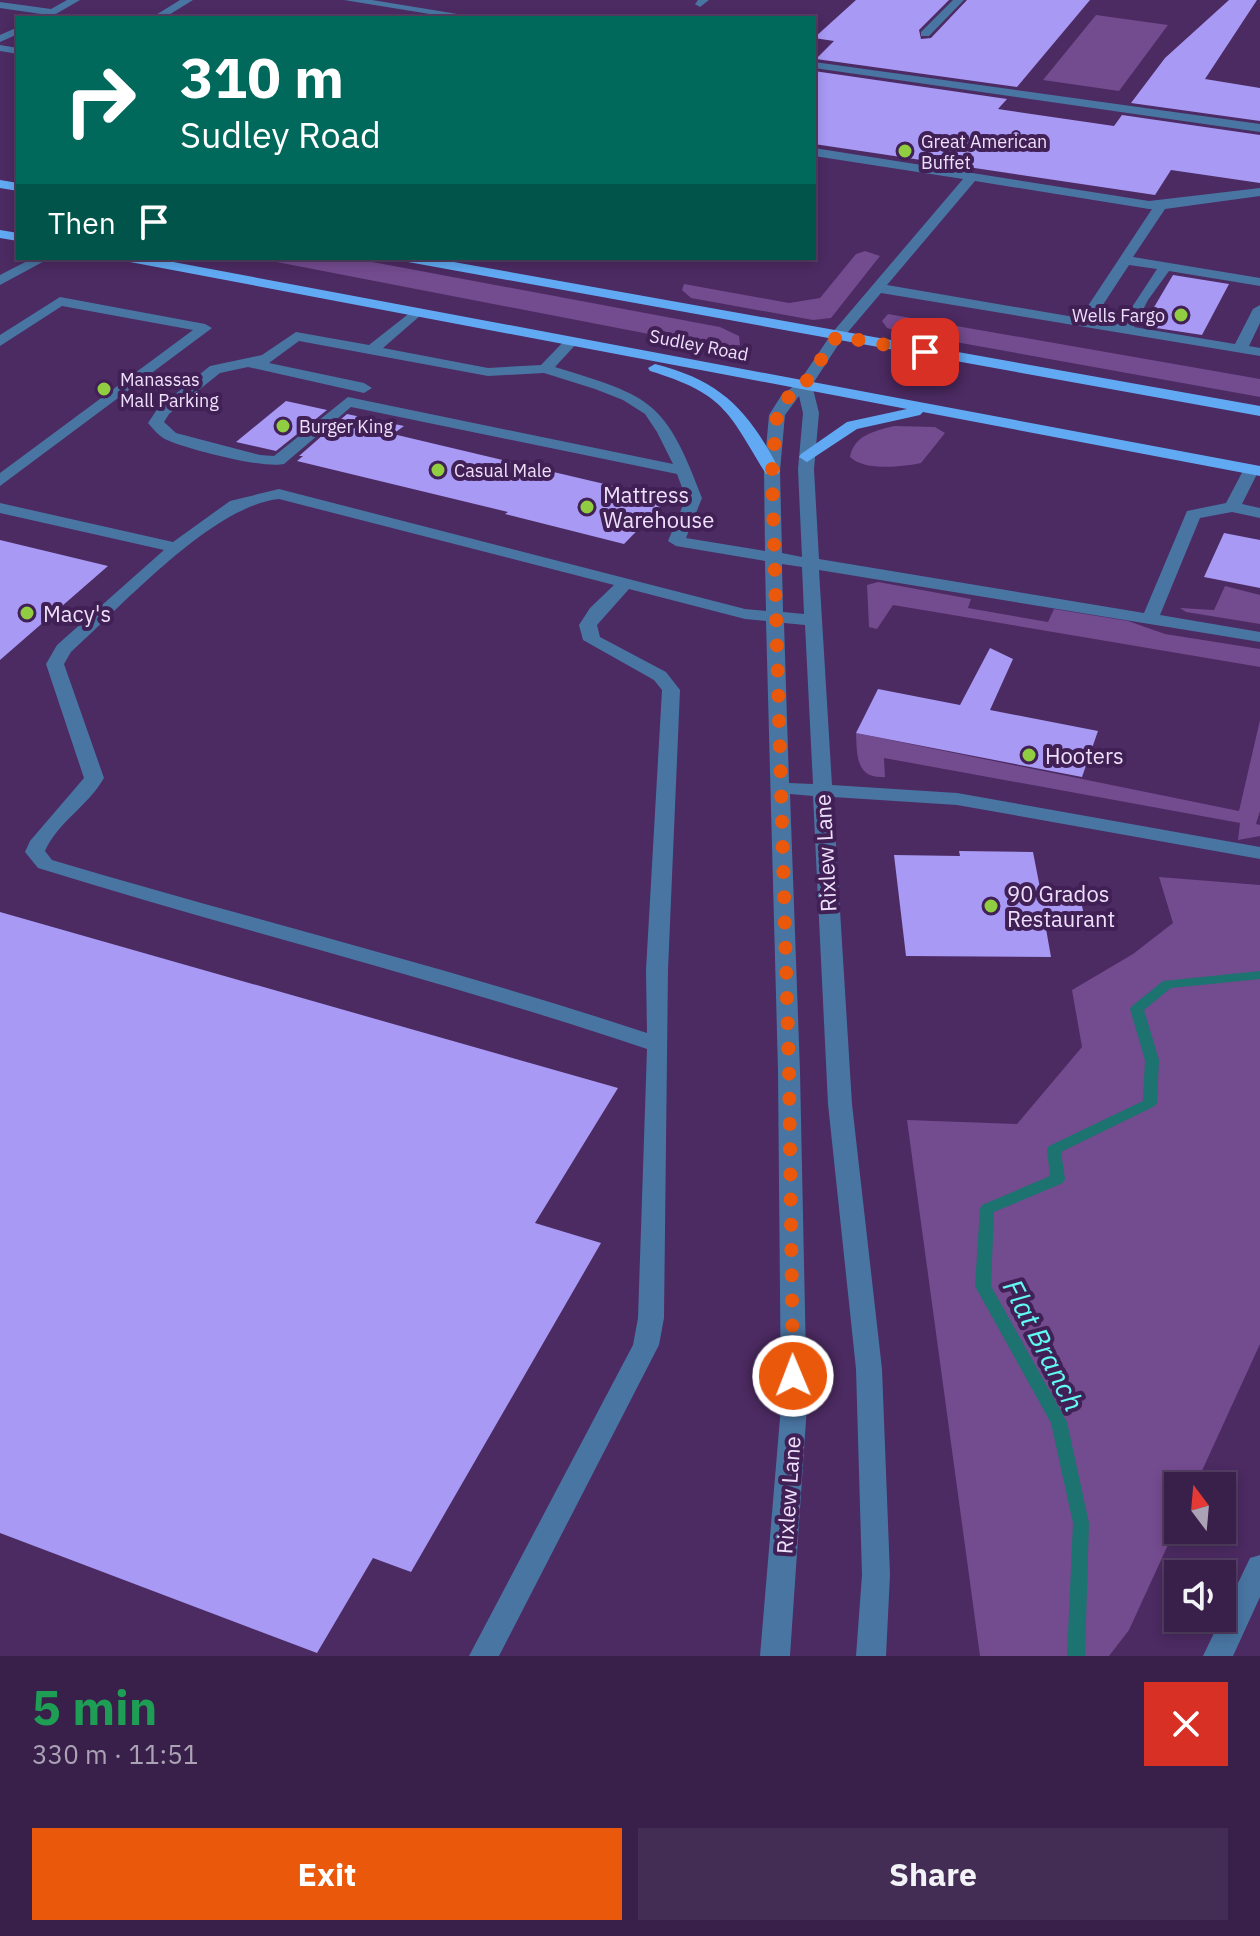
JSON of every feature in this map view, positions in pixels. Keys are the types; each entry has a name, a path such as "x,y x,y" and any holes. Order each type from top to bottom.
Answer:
{"main road":[{"path":"141,260 512,330 665,370 714,392 747,422 772,471"},
{"name":"Sudley Road","path":"419,260 1260,411"},
{"name":"Sudley Road","path":"570,343 1256,471"},
{"path":"807,457 852,425 884,416 934,410"}],"street":[{"path":"44,16 75,0"},
{"path":"160,16 188,0"},
{"path":"349,0 463,16"},
{"path":"925,34 959,0"},
{"path":"0,5 52,12"},
{"path":"816,65 1260,128"},
{"path":"816,152 1161,205 1188,205 1229,194 1260,192"},
{"name":"Rixlew Lane","path":"775,1656 794,1406 773,558 772,471 777,415 786,399 804,385 837,336 972,177"},
{"path":"1084,322 1161,205"},
{"path":"0,281 40,260"},
{"path":"1125,260 1260,282"},
{"path":"0,264 25,269"},
{"path":"1125,329 1165,267"},
{"path":"878,288 1260,352"},
{"path":"0,342 60,301 205,328 0,481"},
{"path":"1240,349 1260,309"},
{"path":"372,350 416,312"},
{"path":"684,471 348,402 278,461 260,460 170,436 156,423 163,411 215,369 267,359 296,336 488,372 545,369 633,400 648,409 658,421 684,471 694,498 676,541 1260,637"},
{"path":"545,369 570,343"},
{"path":"253,364 364,388"},
{"name":"Rixlew Lane","path":"804,385 811,413 807,457 810,564 840,1104 869,1369 876,1575 871,1656"},
{"path":"1232,507 1256,471"},
{"path":"658,1045 530,1002 209,914 45,864 35,852 39,840 89,789 94,778 55,664 63,649 220,511 259,495 279,494 745,614 813,620"},
{"path":"1150,619 1193,514 1232,507 1260,513"},
{"path":"0,508 176,548"},
{"path":"484,1656 646,1345 651,1318 657,970 671,690 660,676 592,640 588,625 596,612 625,584"},
{"path":"781,788 957,799 1260,853"},
{"path":"1218,1656 1260,1567"}],"shaded area":[{"path":"1096,15 1168,25 1119,91 1043,80"},
{"path":"865,251 880,256 831,318 813,320 691,298 682,290 684,284 789,303 820,298 856,254"},
{"path":"266,260 362,260 720,327 739,336 740,345 716,347"},
{"path":"888,314 1260,379 1260,397 900,332 887,328 882,321"},
{"path":"894,426 935,427 945,433 921,463 874,466 850,457 861,439"},
{"path":"878,582 971,599 968,608 1048,622 1054,609 1128,621 1165,634 1260,649 1260,667 893,605 877,629 869,627 867,585"},
{"path":"1225,586 1260,595 1260,624 1186,612 1180,608 1214,610"},
{"path":"1260,720 1260,811 1256,824 1260,825 1260,836 1238,840 1240,823 884,758 885,777 875,777 863,770 856,742 856,733 1239,811"},
{"path":"1159,877 1260,885 1260,1344 1201,1472 1164,1472 1164,1544 1168,1544 1129,1630 1109,1656 980,1656 907,1120 1017,1124 1082,1047 1072,990 1133,954 1173,923"}],"building":[{"path":"856,0 949,0 919,30 921,39 931,38 967,0 1090,0 1017,87 816,59 834,41 816,36"},
{"path":"1229,0 1257,0 1205,79 1260,88 1260,121 1131,103 1165,58"},
{"path":"816,71 1007,99 998,109 1114,126 1122,115 1260,135 1260,183 1171,170 1155,195 816,144"},
{"name":"Wells Fargo","path":"1173,275 1229,284 1202,335 1143,326"},
{"name":"Burger King","path":"286,401 327,410 276,451 236,442"},
{"path":"347,414 404,426 393,434 668,499 624,544 505,514 508,512 297,461"},
{"path":"1224,533 1260,540 1260,588 1204,577"},
{"name":"Macy's","path":"0,540 108,566 0,660"},
{"name":"Hooters","path":"990,648 1013,659 990,710 1098,731 1082,777 856,733 878,689 960,705"},
{"name":"90 Grados Restaurant","path":"959,851 1033,852 1040,888 1078,889 1086,923 1045,923 1051,957 906,956 894,855 960,856"},
{"path":"0,912 618,1088 535,1223 601,1243 411,1572 373,1558 317,1653 0,1533"}],"waterway":[{"name":"Flat Branch","path":"1076,1656 1081,1523 1059,1422 983,1286 987,1209 1058,1179 1054,1150 1150,1103 1152,1060 1137,1009 1168,984 1260,975"}],"place":[{"name":"Great American Buffet","path":"905,151"},
{"name":"Wells Fargo","path":"1181,315"},
{"name":"Manassas Mall Parking","path":"104,389"},
{"name":"Burger King","path":"283,426"},
{"name":"Casual Male","path":"438,470"},
{"name":"Mattress Warehouse","path":"587,507"},
{"name":"Macy's","path":"27,613"},
{"name":"Hooters","path":"1029,755"},
{"name":"90 Grados Restaurant","path":"991,906"}],"route":[{"path":"793,1376 789,1071 772,471 777,415 786,399 804,385 837,336 925,352"}]}
